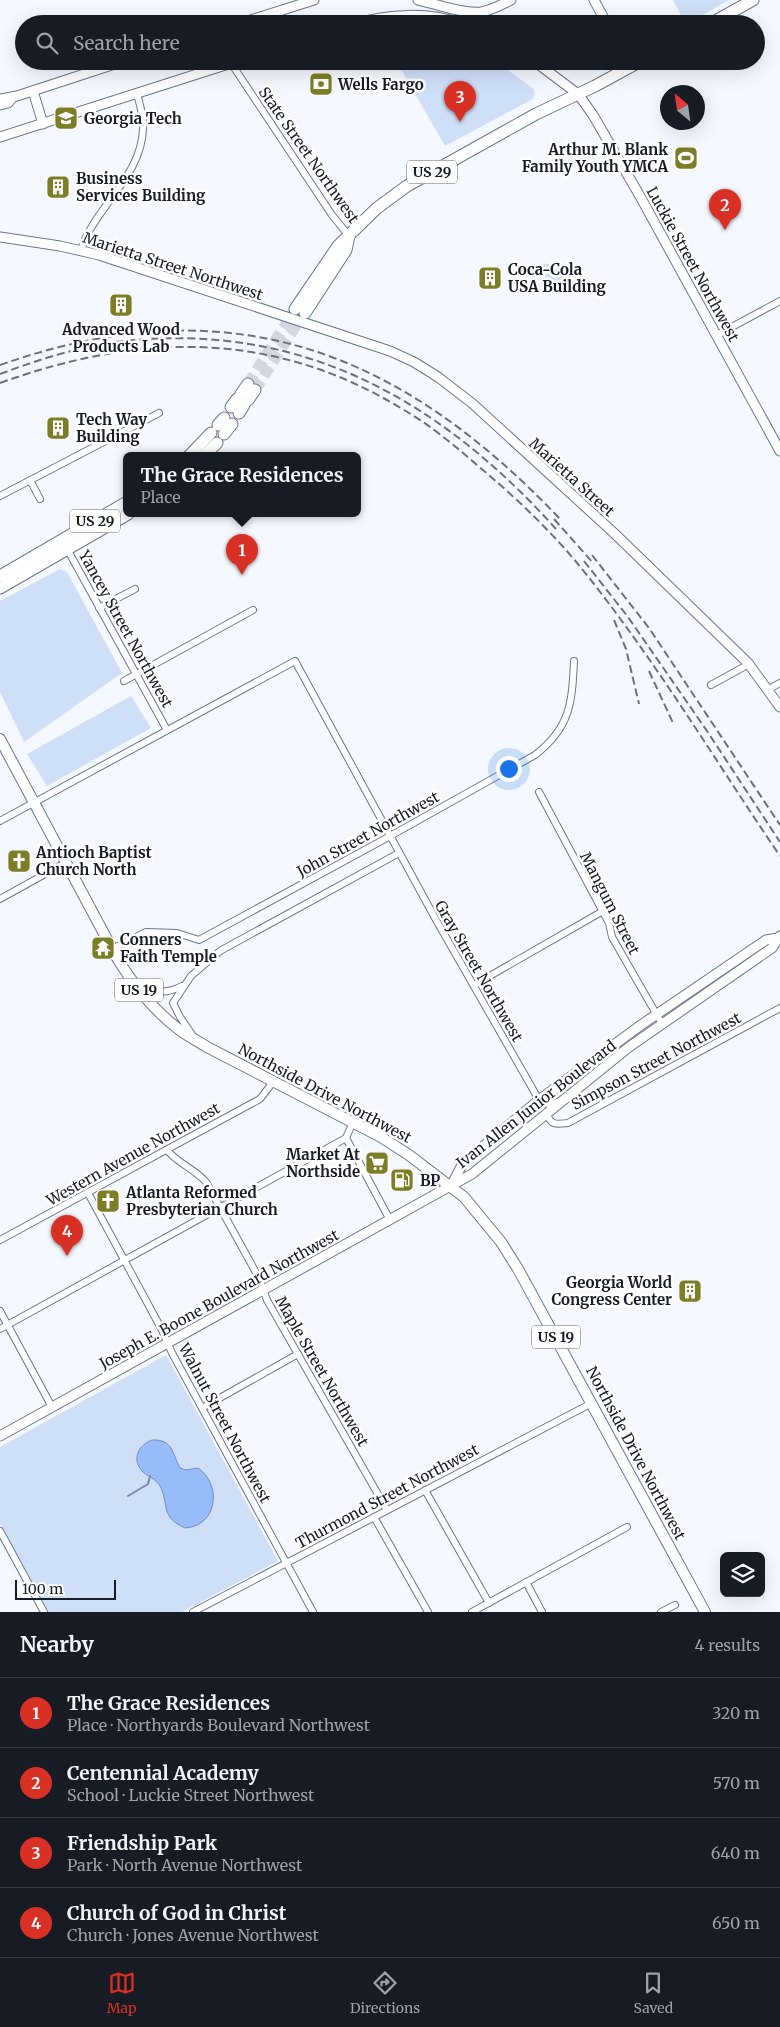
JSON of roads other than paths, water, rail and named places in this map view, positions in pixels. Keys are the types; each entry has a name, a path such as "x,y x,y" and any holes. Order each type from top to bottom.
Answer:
{"highway":[{"path":"726,15 753,0"},
{"name":"US 29","path":"302,315 324,265 338,246 377,208 407,186 619,70"},
{"path":"240,403 252,387"},
{"path":"194,452 221,429 207,452"},
{"name":"US 29","path":"0,588 123,505"},
{"name":"US 29","path":"0,576 123,516"}],"main road":[{"path":"266,15 314,0"},
{"path":"418,0 470,12 479,12 490,10 511,0"},
{"path":"594,0 602,15"},
{"path":"0,99 13,97 96,70"},
{"path":"0,137 210,70"},
{"name":"Luckie Street Northwest","path":"546,70 578,94 593,115 776,436 780,451"},
{"path":"32,91 43,124"},
{"path":"0,105 8,103 13,97"},
{"name":"Marietta Street Northwest","path":"0,237 81,250 302,315"},
{"name":"Marietta Street","path":"302,315 390,350 414,362 452,387 614,533 749,664 780,707"},
{"name":"Northside Drive Northwest","path":"0,739 112,949 134,983 152,1006 166,1019 207,1047 353,1122 399,1148 464,1197 501,1242 518,1268 705,1612"},
{"name":"Ivan Allen Junior Boulevard","path":"450,1187 463,1163 539,1100 656,1014 766,940 779,937"},
{"name":"Ivan Allen Junior Boulevard","path":"450,1187 472,1174 629,1047 772,948 779,937"},
{"name":"Joseph E. Boone Boulevard Northwest","path":"0,1436 450,1187"}],"street":[{"name":"State Street Northwest","path":"239,70 332,215 349,236"},
{"path":"81,250 86,237 137,159 142,144 144,127 137,94"},
{"path":"717,335 780,301"},
{"path":"0,496 159,413"},
{"path":"30,480 40,499"},
{"name":"Yancey Street Northwest","path":"64,544 167,730"},
{"path":"99,608 136,589"},
{"path":"124,681 253,610"},
{"name":"Gray Street Northwest","path":"167,730 295,661 399,854 539,1100"},
{"name":"John Street Northwest","path":"112,949 146,932 177,933 199,940 535,755 548,745 558,733 569,706 574,661"},
{"path":"711,685 749,664"},
{"path":"769,690 780,683"},
{"path":"0,820 167,730"},
{"name":"Mangum Street","path":"539,792 603,911 609,923 612,937 662,1024"},
{"path":"195,1039 173,1003 183,986 220,951 399,854"},
{"path":"0,899 65,863"},
{"path":"474,985 603,911"},
{"path":"134,983 158,992 167,992 183,986"},
{"name":"Simpson Street Northwest","path":"547,1114 550,1122 556,1125 568,1123 780,1008"},
{"name":"Western Avenue Northwest","path":"0,1240 260,1099 273,1082"},
{"path":"539,1100 545,1104 553,1105 567,1097"},
{"path":"0,1330 346,1138 353,1122"},
{"path":"346,1138 390,1220"},
{"name":"Maple Street Northwest","path":"167,1150 206,1182 298,1354 387,1510"},
{"name":"Walnut Street Northwest","path":"88,1193 313,1612"},
{"path":"0,1311 52,1407"},
{"path":"202,1408 298,1354"},
{"name":"Thurmond Street Northwest","path":"193,1612 592,1403"},
{"path":"425,1490 489,1603"},
{"path":"374,1517 428,1612"},
{"path":"472,1612 627,1526"},
{"path":"0,1531 44,1612"},
{"path":"526,1582 542,1612"},
{"path":"662,1612 675,1605"}],"water":[{"path":"152,1440 159,1440 168,1444 180,1468 186,1470 198,1468 206,1475 211,1484 213,1503 210,1512 196,1526 185,1528 172,1519 166,1510 160,1486 142,1471 139,1466 137,1461 138,1452 143,1445"}],"waterway":[{"path":"128,1496 148,1484 150,1476"}],"tunnel":[{"path":"248,384 295,309"},
{"path":"255,390 304,313"}],"railway":[{"path":"0,365 84,341 162,331 236,334 306,348 374,375 438,413 501,462 562,521"},
{"path":"0,374 61,354 92,346 124,341 189,338 250,344 308,358 363,380 415,408 465,443 511,483 556,529"},
{"path":"0,383 53,366 104,354 156,348 206,347 256,353 306,365 355,384 414,416 451,443 504,488 530,512 578,564 606,599 657,671 780,856"},
{"path":"554,519 594,564"},
{"path":"592,555 649,628 780,825"},
{"path":"584,561 628,617 707,731 780,842"},
{"path":"614,620 626,649 639,704"},
{"path":"649,671 673,723"}],"place":[{"name":"Wells Fargo","path":"321,84"},
{"name":"Georgia Tech","path":"66,118"},
{"name":"Friendship Park","path":"460,122"},
{"name":"Arthur M. Blank Family Youth YMCA","path":"686,158"},
{"name":"Business Services Building","path":"58,187"},
{"name":"Centennial Academy","path":"725,230"},
{"name":"Coca-Cola USA Building","path":"490,278"},
{"name":"Advanced Wood Products Lab","path":"121,305"},
{"name":"Tech Way Building","path":"58,428"},
{"name":"The Grace Residences","path":"242,575"},
{"name":"Antioch Baptist Church North","path":"19,861"},
{"name":"Conners Faith Temple","path":"103,948"},
{"name":"Market At Northside","path":"377,1163"},
{"name":"BP","path":"402,1180"},
{"name":"Atlanta Reformed Presbyterian Church","path":"108,1201"},
{"name":"Church of God in Christ","path":"67,1256"},
{"name":"Georgia World Congress Center","path":"690,1291"}]}
